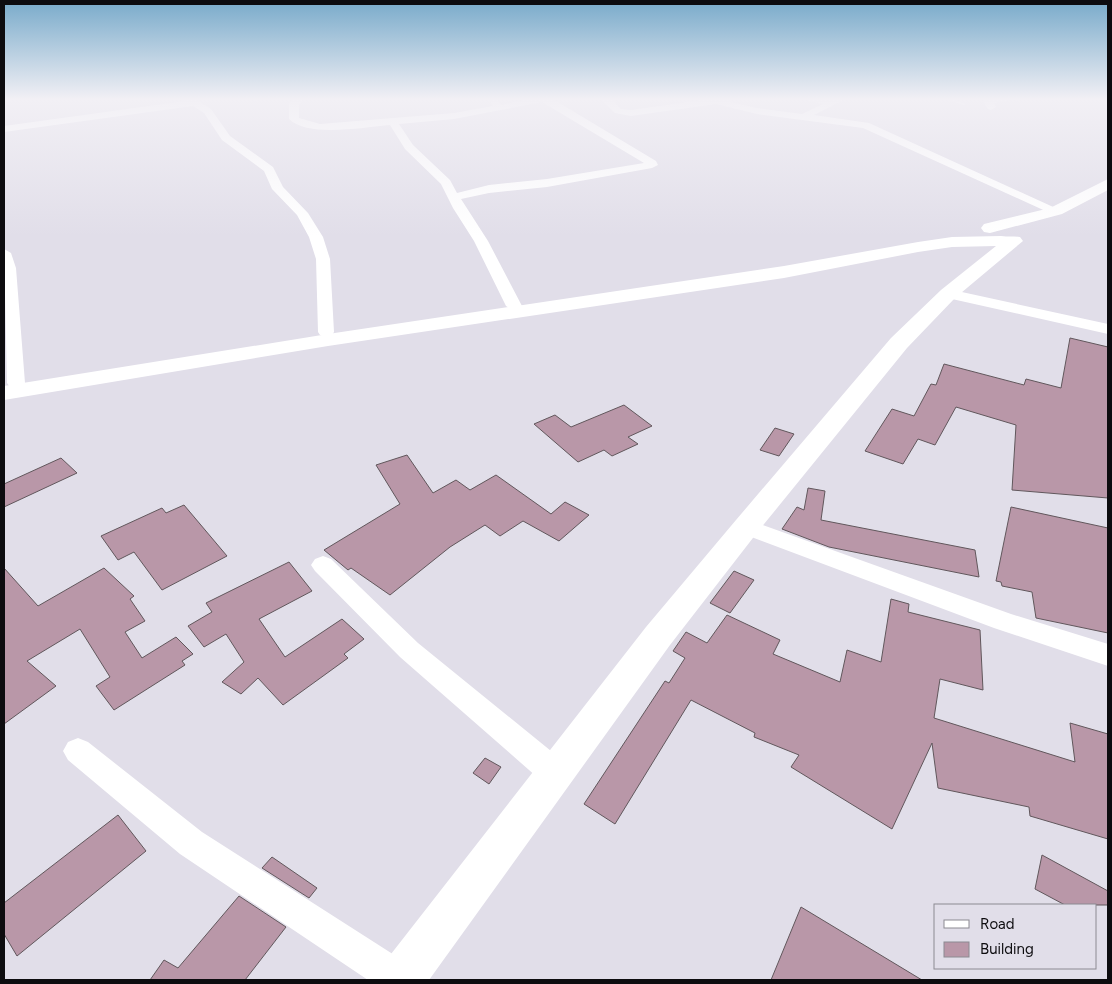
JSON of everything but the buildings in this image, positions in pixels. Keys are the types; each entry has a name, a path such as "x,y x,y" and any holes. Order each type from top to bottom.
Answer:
{"main road":[{"path":"401,980 658,636 899,343 948,294 998,239 1108,184"},
{"path":"8,387 326,332 776,267 998,239 1108,194"},
{"path":"8,387 784,272 918,247 952,242 998,239"}],"street":[{"path":"234,144 269,169 278,189 302,213 316,237 323,259 326,332"},
{"path":"406,144 446,182 481,241 514,306"},
{"path":"454,197 489,189 547,183 652,165 652,163 622,144"},
{"path":"909,144 1056,210"},
{"path":"4,253 9,268 8,387"},
{"path":"948,294 1108,329"},
{"path":"746,527 985,614 1108,655"},
{"path":"323,565 409,650 556,774"},
{"path":"78,751 191,843 401,980"}]}
